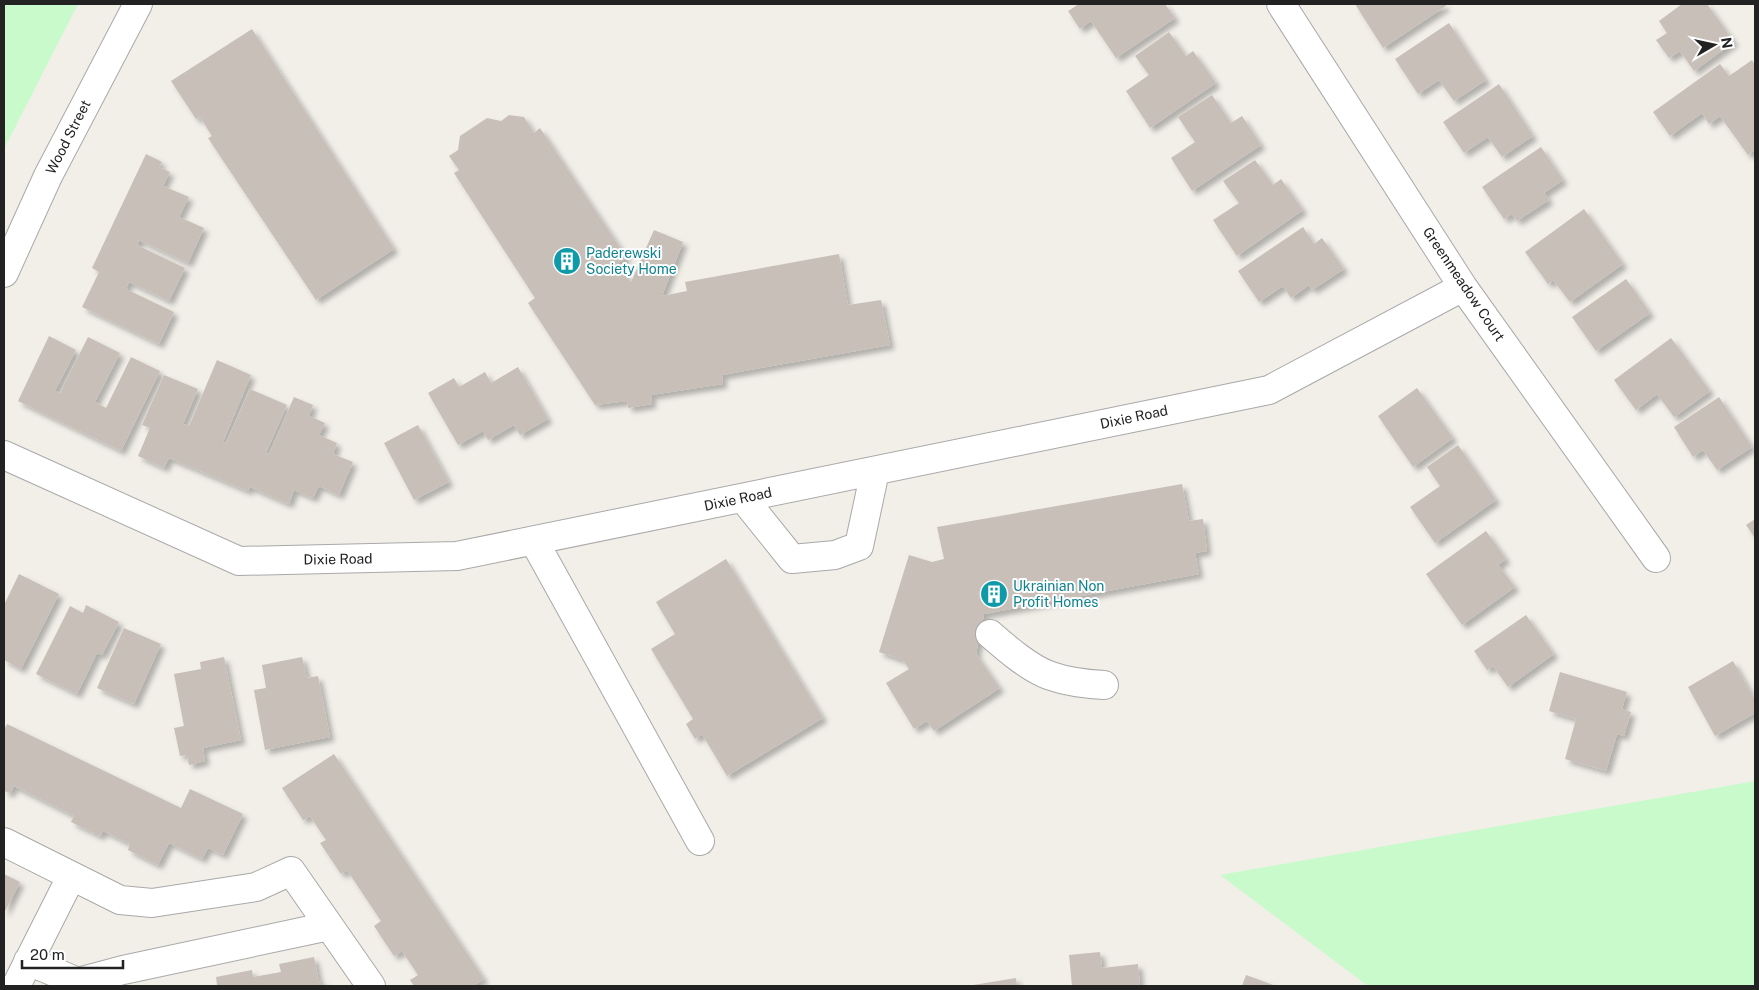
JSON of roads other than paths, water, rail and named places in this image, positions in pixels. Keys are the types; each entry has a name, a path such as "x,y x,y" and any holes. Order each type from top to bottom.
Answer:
{"street":[{"name":"Wood Street","path":"4,273 48,176 138,4"},
{"name":"Greenmeadow Court","path":"1281,4 1463,287 1656,558"},
{"name":"Dixie Road","path":"4,455 239,561 457,556 1269,390 1463,287"},
{"path":"743,498 792,559 835,555 859,546 875,471"},
{"path":"534,541 700,841"},
{"path":"990,634 1014,655 1049,675 1079,683 1104,685"},
{"path":"4,842 70,877 120,900 152,903 256,887 291,871 371,986"},
{"path":"16,986 70,877"},
{"path":"28,961 78,982 123,970 329,926"}],"place":[{"name":"Paderewski Society Home","path":"567,261"},
{"name":"Ukrainian Non Profit Homes","path":"994,594"}]}
